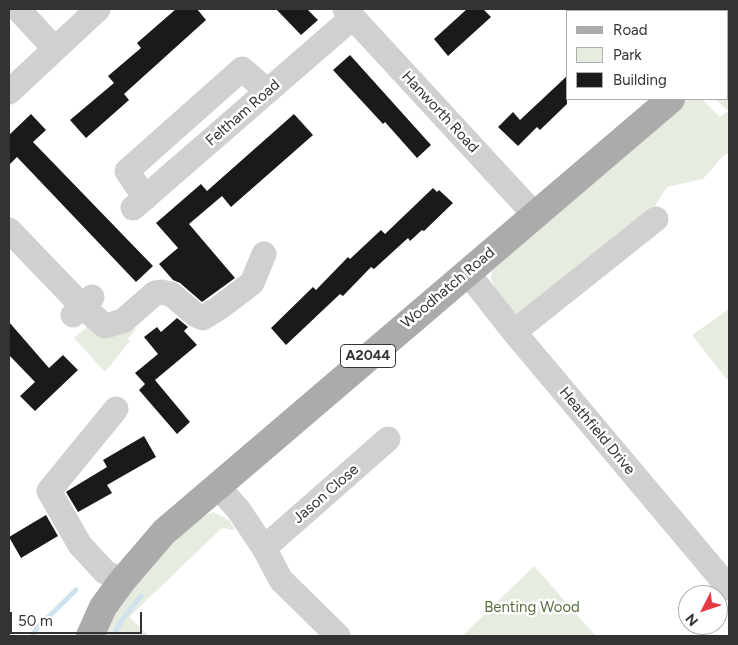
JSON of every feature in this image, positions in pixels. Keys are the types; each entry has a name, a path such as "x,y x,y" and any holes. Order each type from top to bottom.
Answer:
{"main road":[{"name":"Woodhatch Road","path":"90,636 103,607 122,581 164,532 670,100"}],"street":[{"path":"18,9 54,48"},
{"path":"9,92 98,9"},
{"name":"Feltham Road","path":"268,91 242,69 127,171 139,203 268,91 349,13"},
{"name":"Hanworth Road","path":"349,13 535,215"},
{"path":"514,332 656,220"},
{"path":"9,230 82,306 105,326 111,326 129,317 155,293 161,292 171,294 196,315 203,318 252,283 264,254"},
{"name":"Heathfield Drive","path":"467,272 514,332 729,588"},
{"path":"116,409 49,491 80,546 105,572 122,581"},
{"name":"Jason Close","path":"264,548 388,439"},
{"path":"217,486 238,509 264,548 281,580 338,636"}],"green space":[{"path":"728,63 729,153 724,155 703,179 667,187 650,214 531,331 501,301 491,279 492,268 547,216 685,100 703,100 720,117 728,111 716,100 728,100"},
{"path":"729,309 729,382 692,335"},
{"path":"130,323 136,329 128,339 130,341 105,372 74,338 88,326"},
{"path":"213,512 229,520 235,530 222,528 129,617 149,636 101,636 117,608 157,558 196,521"},
{"name":"Benting Wood","path":"534,566 596,636 462,636"}],"building":[{"path":"176,9 197,9 206,20 124,94 129,100 86,138 70,120 114,83 108,76 141,48 137,43"},
{"path":"276,9 307,9 318,20 301,35"},
{"path":"467,9 483,9 491,17 448,56 434,39"},
{"path":"350,55 431,145 417,158 385,122 383,124 333,70"},
{"path":"566,77 567,104 540,130 537,127 518,146 498,127 513,112 520,120"},
{"path":"31,114 46,130 33,142 153,266 136,282 17,157 9,165 9,135"},
{"path":"294,114 313,135 231,207 222,196 189,224 235,278 202,302 180,283 173,280 159,264 178,248 156,223 201,184 207,191"},
{"path":"433,188 437,192 439,190 453,203 424,231 422,230 410,241 408,238 374,269 371,267 343,296 340,294 286,345 271,328 313,287 316,290 348,257 350,259 381,230 385,234"},
{"path":"177,318 188,327 184,331 197,345 155,380 190,422 177,434 139,390 145,384 135,373 158,354 144,337 157,327 161,332"},
{"path":"9,322 49,368 63,355 78,370 35,411 20,396 35,382 9,355"},
{"path":"144,436 156,457 107,485 112,493 78,512 66,492 107,467 103,460"},
{"path":"46,515 58,536 21,558 9,537"}],"waterway":[{"path":"32,636 38,627 76,590"},
{"path":"113,636 121,621 141,596"}]}
